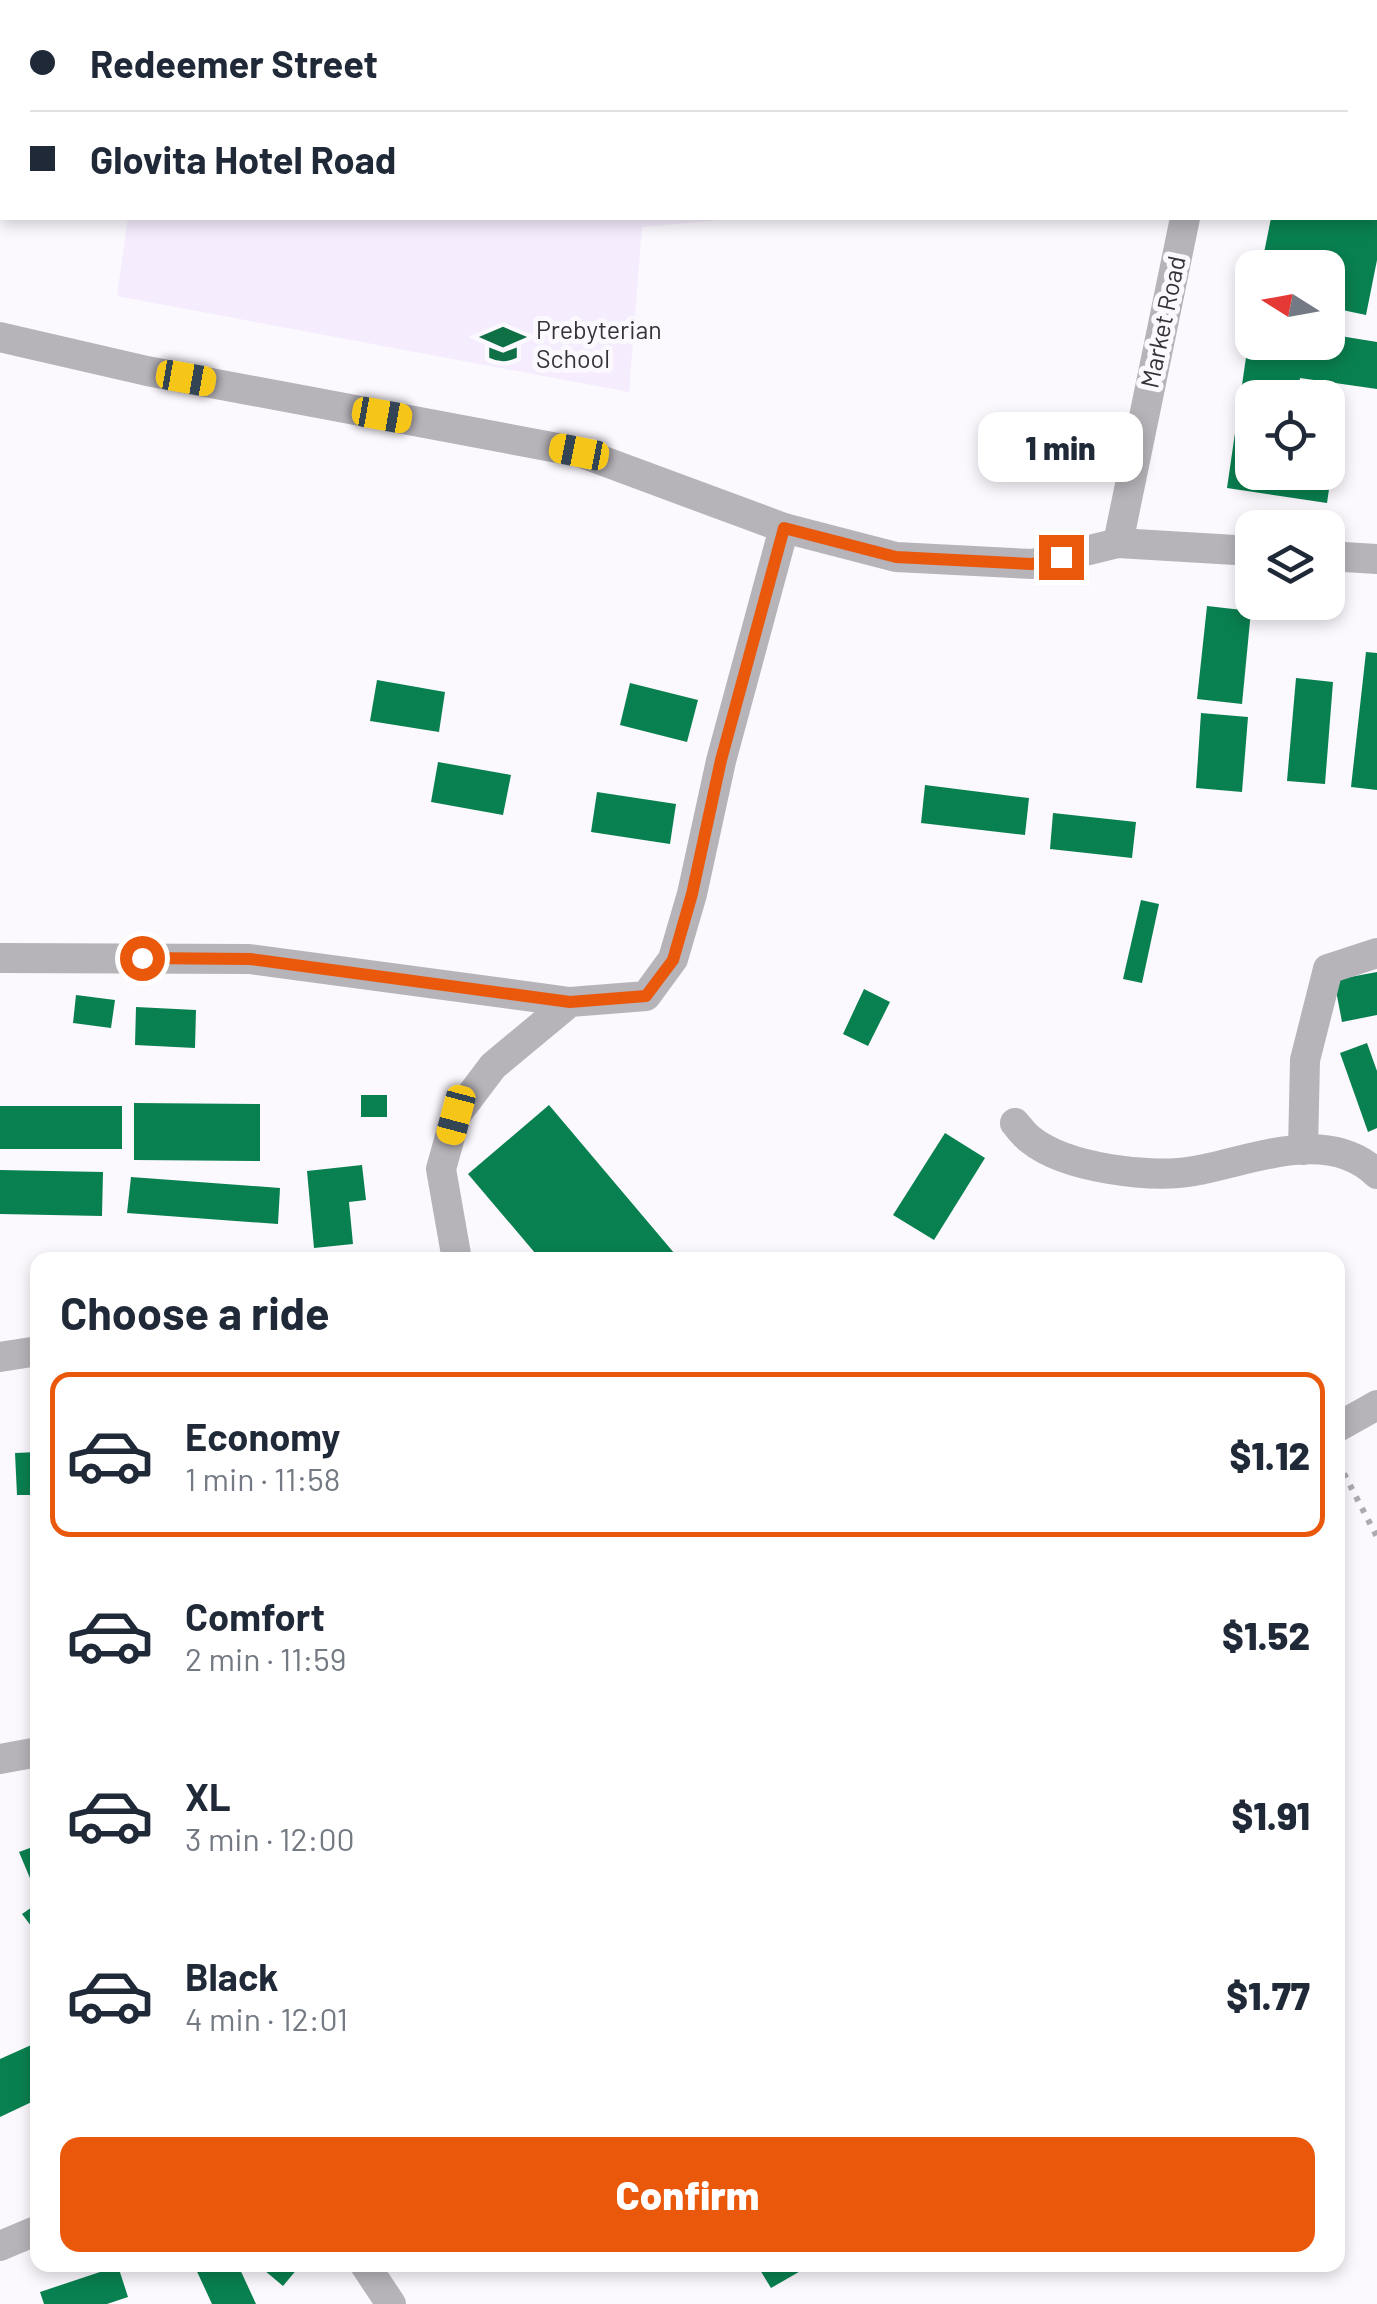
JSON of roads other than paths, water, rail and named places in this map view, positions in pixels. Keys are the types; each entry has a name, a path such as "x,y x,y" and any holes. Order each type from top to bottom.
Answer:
{"street":[{"name":"Market Road","path":"1118,543 1184,220"},
{"path":"0,337 146,371 579,452 784,528 896,557 1032,564 1118,543 1235,551"},
{"path":"0,958 250,959 570,1002 646,996 673,960 692,894 721,760 784,528"},
{"path":"1345,557 1377,559"},
{"path":"1304,1150 1306,1060 1328,968 1377,954"},
{"path":"456,1252 441,1170 456,1115 493,1066 570,1002"},
{"path":"1015,1123 1032,1141 1101,1168 1190,1172 1262,1153 1304,1150 1340,1152 1364,1161 1377,1174"},
{"path":"0,1356 30,1353"},
{"path":"1345,1423 1377,1405"},
{"path":"0,1759 30,1753"},
{"path":"0,2246 30,2233"},
{"path":"370,2272 391,2304"}],"place":[{"name":"Prebyterian School","path":"503,344"}]}
